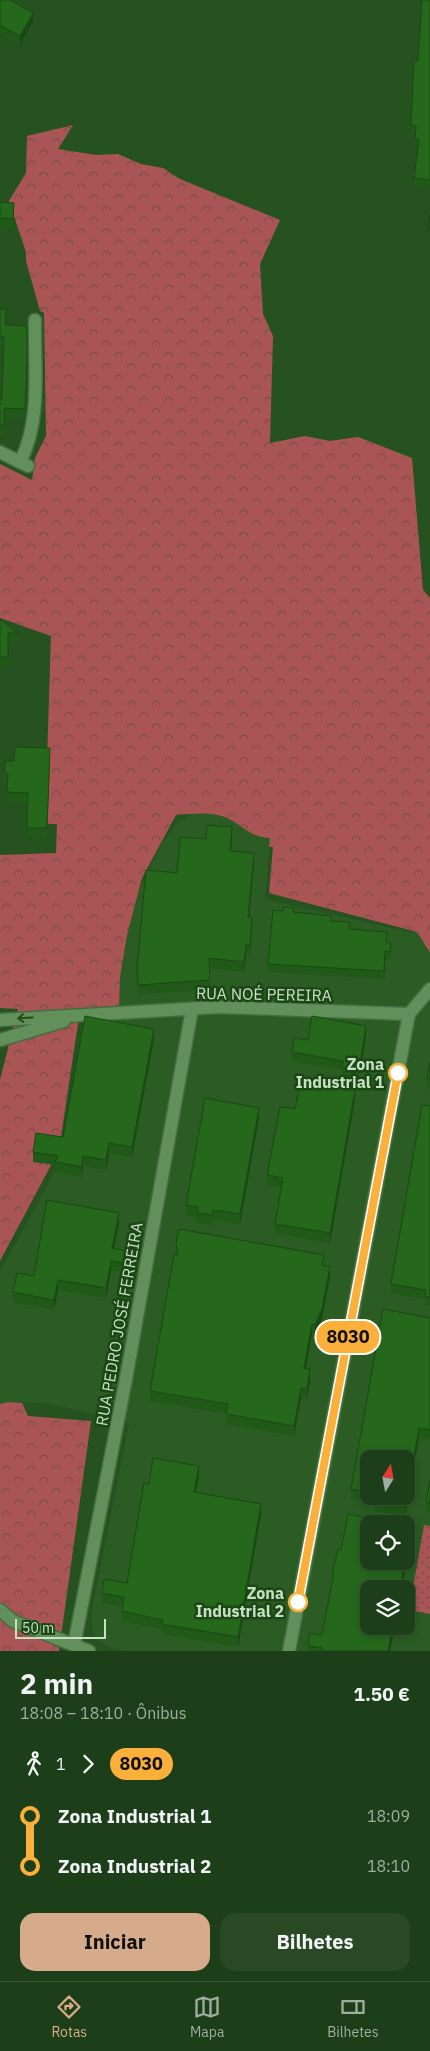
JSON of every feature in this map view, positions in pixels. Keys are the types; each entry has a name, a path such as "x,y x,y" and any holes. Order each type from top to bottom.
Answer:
{"street":[{"path":"0,452 24,464 34,415 35,320"},
{"path":"289,1651 409,1014 430,990"},
{"name":"RUA NOÉ PEREIRA","path":"0,1020 192,1008 250,1007 409,1014"},
{"name":"RUA PEDRO JOSÉ FERREIRA","path":"74,1645 126,1379 192,1008"},
{"name":"RUA NOÉ PEREIRA","path":"0,1040 86,1015"},
{"path":"0,1610 13,1621 89,1651"}],"shaded area":[{"path":"211,813 271,832 265,899 414,933 430,888 430,1651 122,1651 100,1643 93,1633 91,1615 129,1424 50,1404 8,1402 0,1404 0,1272 60,1162 132,907 163,842 177,823 192,814"}],"green space":[{"path":"73,125 58,149 96,155 118,154 141,164 163,168 180,179 280,220 260,264 263,314 273,336 270,443 305,436 330,441 358,437 412,458 423,590 430,598 430,953 417,932 269,893 273,847 269,847 270,838 257,836 233,821 215,814 176,815 142,878 127,935 120,977 119,1009 80,1010 59,1150 0,1261 0,1080 18,1009 0,1008 0,855 56,853 57,824 45,824 51,636 0,618 0,464 32,480 35,458 46,436 44,313 40,311 26,261 26,252 9,201 26,173 27,136"},
{"path":"8,1402 22,1403 28,1416 91,1421 59,1651 0,1651 0,1404"},
{"path":"424,1525 430,1526 430,1614 415,1611 414,1580"}],"building":[{"path":"0,0 10,0 33,13 20,36 0,25"},
{"path":"422,0 430,0 430,180 414,178 419,140 415,139 416,126 411,125 414,61 418,61"},
{"path":"0,202 14,203 13,219 0,218"},
{"path":"430,214 430,230 428,230"},
{"path":"0,309 6,309 5,325 27,326 25,409 4,408 4,425 0,425 4,337 0,337"},
{"path":"0,619 17,633 8,633 8,657 0,657"},
{"path":"15,747 50,748 47,828 27,828 28,793 7,792 8,774 5,773 5,761 14,761"},
{"path":"207,825 232,827 230,851 254,853 248,917 252,917 250,945 246,945 244,962 209,958 210,980 138,985 137,967 146,870 177,873 180,837 206,839"},
{"path":"283,907 294,908 293,912 331,916 331,921 350,922 349,929 387,932 386,942 391,943 390,952 385,951 384,971 268,964 273,910 283,911"},
{"path":"85,1016 154,1029 132,1147 109,1143 106,1160 83,1156 82,1167 55,1162 58,1156 33,1152 36,1133 63,1137"},
{"path":"312,1016 366,1026 360,1064 355,1063 354,1070 342,1068 343,1061 292,1052 294,1038 308,1040"},
{"path":"430,1062 430,1079 427,1079"},
{"path":"301,1080 355,1090 330,1233 275,1224 283,1178 267,1175 280,1107 295,1109"},
{"path":"205,1098 259,1108 240,1214 213,1210 212,1215 197,1213 198,1207 186,1205"},
{"path":"422,1105 430,1106 430,1297 425,1296 426,1290 391,1284"},
{"path":"47,1200 119,1213 112,1248 126,1251 123,1263 111,1261 106,1288 58,1280 54,1300 13,1292 17,1273 34,1276"},
{"path":"179,1229 324,1255 322,1265 330,1267 322,1309 315,1325 312,1324 304,1368 310,1369 307,1389 301,1388 294,1426 226,1414 228,1404 150,1391 174,1255 178,1255 176,1243"},
{"path":"383,1309 430,1318 430,1430 419,1428 415,1450 360,1450 360,1490 351,1489"},
{"path":"153,1458 199,1466 194,1492 261,1504 238,1637 162,1624 163,1620 122,1611 124,1597 102,1593 104,1579 127,1583 144,1483 149,1484"},
{"path":"430,1480 430,1503 426,1502"},
{"path":"348,1514 360,1516 360,1570 403,1570 402,1580 360,1580 360,1635 391,1635 388,1651 322,1651 323,1648 308,1646 310,1633 322,1635 333,1570 338,1549 341,1550"}],"bus line":[{"name":"8030","path":"298,1602 398,1073"}],"place":[{"name":"Zona Industrial 1","path":"398,1073"},
{"name":"Zona Industrial 2","path":"298,1602"}]}
